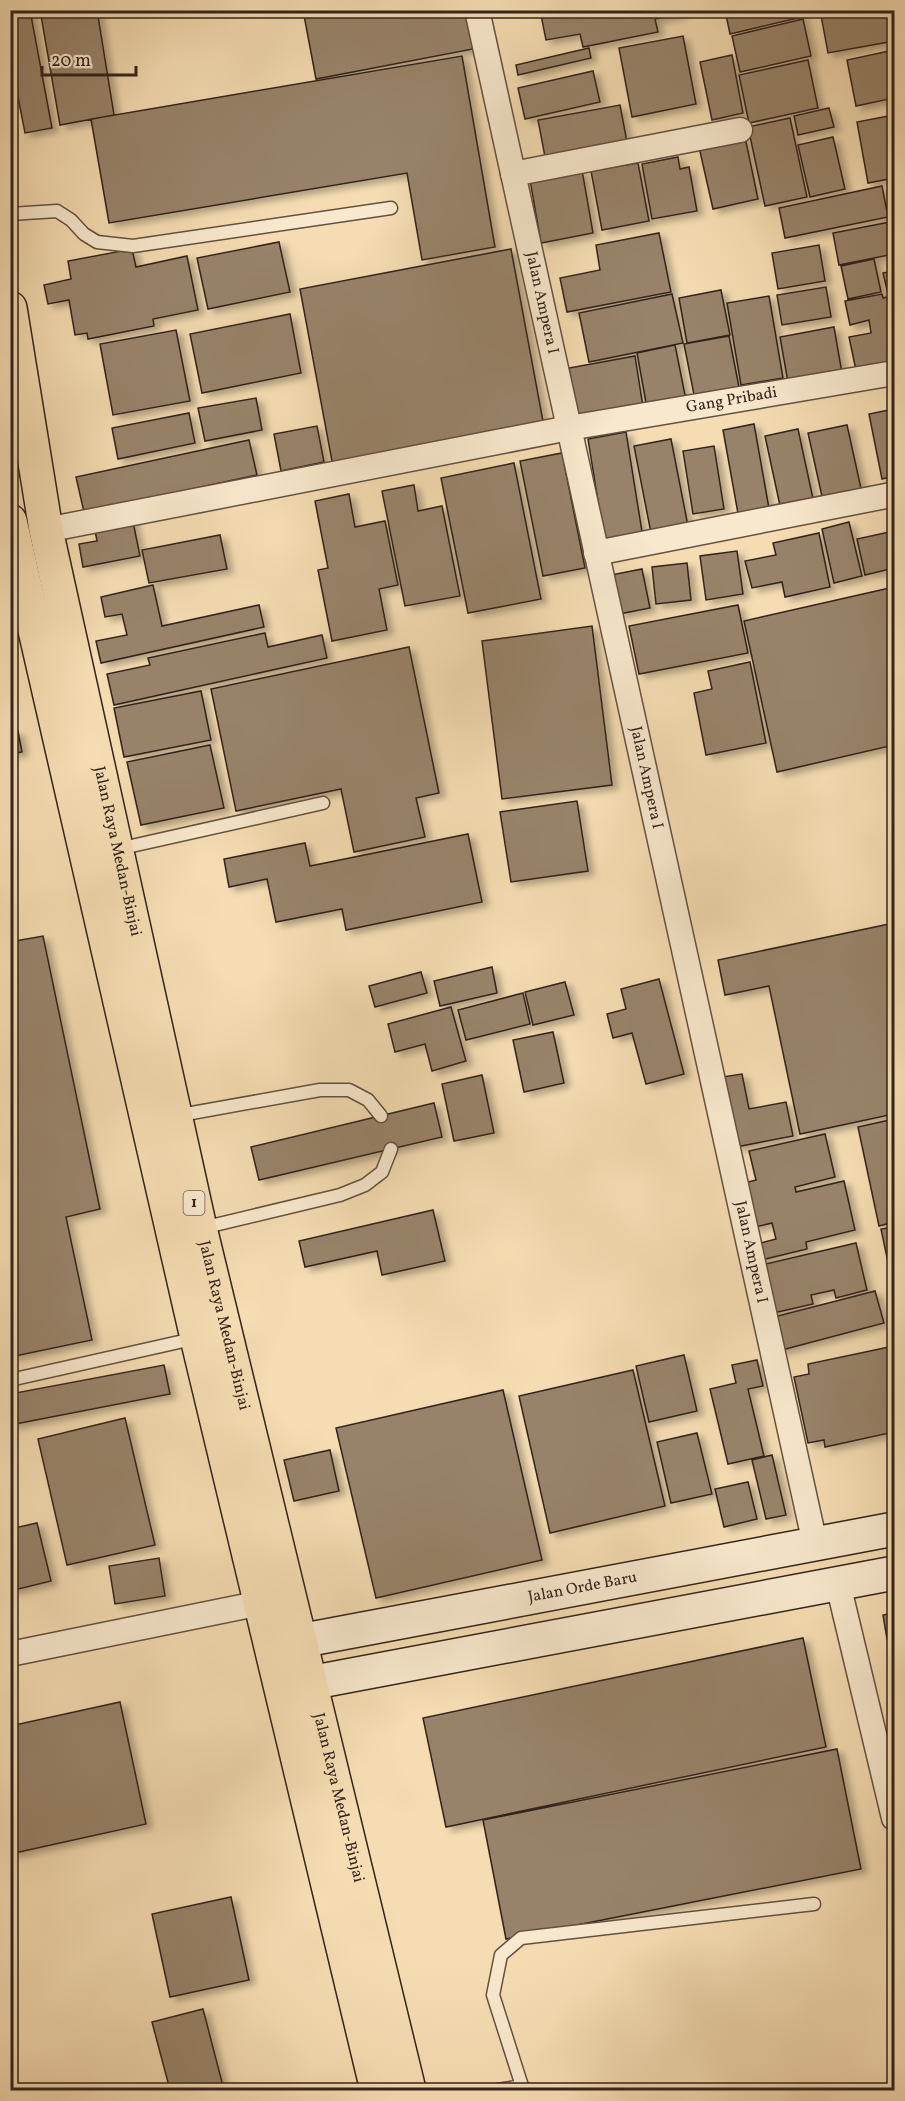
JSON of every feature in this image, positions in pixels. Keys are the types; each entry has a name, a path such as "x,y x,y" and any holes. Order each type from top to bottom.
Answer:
{"highway":[{"name":"Jalan Raya Medan-Binjai","path":"10,308 46,530 200,1228 378,2091"},
{"name":"Jalan Raya Medan-Binjai","path":"12,537 196,1338 275,1600"},
{"name":"Jalan Raya Medan-Binjai","path":"295,1685 409,2091"}],"main road":[{"name":"Jalan Orde Baru","path":"285,1643 894,1529"},
{"path":"295,1685 894,1573"}],"street":[{"name":"Jalan Ampera I","path":"477,10 815,1544"},
{"path":"513,174 740,130"},
{"name":"Gang Pribadi","path":"46,530 568,428 894,374"},
{"path":"596,553 891,495"},
{"path":"838,1584 885,1735 894,1818"},
{"path":"10,1654 275,1600"}],"lane":[{"path":"10,214 57,212 71,220 84,234 97,242 133,246 392,208"},
{"path":"116,849 323,803"},
{"path":"174,1116 320,1090 349,1090 368,1100 381,1116"},
{"path":"200,1228 339,1195 365,1185 382,1172 391,1149"},
{"path":"10,1380 196,1338"},
{"path":"498,2091 524,2088 493,1995 501,1955 521,1938 814,1904"}],"building":[{"path":"10,10 30,10 52,128 25,133 10,56"},
{"path":"40,10 97,10 114,115 60,125"},
{"path":"303,10 466,10 473,49 316,79"},
{"path":"540,10 680,10 680,14 655,19 658,32 583,47 580,34 546,40"},
{"path":"725,10 801,10 802,17 730,34"},
{"path":"820,10 894,10 894,41 828,53"},
{"path":"803,19 811,56 740,72 732,36"},
{"path":"683,36 696,104 632,117 619,48"},
{"path":"589,48 591,58 518,75 516,65"},
{"path":"894,50 894,98 856,106 847,60"},
{"path":"732,55 743,113 712,120 700,62"},
{"path":"462,56 495,247 422,260 407,173 109,223 91,119"},
{"path":"808,60 818,108 749,123 739,75"},
{"path":"593,71 600,102 525,119 518,88"},
{"path":"620,105 627,142 545,157 538,120"},
{"path":"829,108 834,127 798,135 794,116"},
{"path":"894,115 894,178 868,183 857,122"},
{"path":"790,118 807,197 765,206 748,127"},
{"path":"745,137 758,199 713,209 699,147"},
{"path":"833,137 845,189 810,197 798,145"},
{"path":"678,157 680,169 689,167 697,211 652,219 642,164"},
{"path":"638,163 649,221 602,230 591,171"},
{"path":"582,170 593,233 541,243 530,180"},
{"path":"882,186 888,217 785,238 779,208"},
{"path":"890,222 894,254 839,265 833,233"},
{"path":"659,233 671,292 567,312 560,278 600,270 596,245"},
{"path":"279,242 290,292 208,309 197,258"},
{"path":"819,245 825,281 778,289 772,253"},
{"path":"132,249 136,267 187,256 198,310 153,319 154,326 88,339 87,333 75,335 69,300 48,304 44,285 71,279 68,261"},
{"path":"511,249 545,432 334,472 300,289"},
{"path":"874,259 881,292 848,299 841,266"},
{"path":"894,271 894,297 889,298 883,273"},
{"path":"826,287 831,317 782,325 777,295"},
{"path":"721,290 730,335 687,343 679,298"},
{"path":"672,294 683,343 589,362 579,313"},
{"path":"882,294 883,298 887,297 894,333 894,367 857,375 849,337 871,333 869,320 850,325 845,301"},
{"path":"769,296 783,378 741,385 727,303"},
{"path":"290,314 301,373 202,393 190,334"},
{"path":"834,327 843,379 789,388 780,337"},
{"path":"176,330 190,401 113,415 100,344"},
{"path":"729,336 740,392 695,400 684,344"},
{"path":"675,345 686,400 647,408 637,353"},
{"path":"635,356 643,407 578,419 569,368"},
{"path":"256,398 262,430 205,441 198,408"},
{"path":"894,409 894,476 882,479 869,414"},
{"path":"189,413 195,443 118,459 112,428"},
{"path":"754,424 770,514 739,519 723,430"},
{"path":"847,425 862,493 823,501 808,433"},
{"path":"317,426 324,462 281,471 274,434"},
{"path":"798,429 815,508 782,515 765,436"},
{"path":"626,432 643,538 605,545 588,439"},
{"path":"671,439 688,526 651,533 634,446"},
{"path":"249,440 257,475 84,512 76,477"},
{"path":"714,446 724,509 693,514 683,451"},
{"path":"562,453 585,568 543,576 520,461"},
{"path":"514,463 541,599 468,613 441,478"},
{"path":"414,485 418,511 442,506 460,596 405,606 382,491"},
{"path":"349,494 355,527 385,521 398,585 379,589 387,630 332,641 318,570 328,568 315,501"},
{"path":"132,517 140,556 83,567 79,544 97,541 94,525"},
{"path":"849,522 862,576 834,583 822,529"},
{"path":"894,531 894,568 865,575 857,539"},
{"path":"819,533 830,587 785,597 782,582 752,588 745,561 776,555 773,543"},
{"path":"220,535 227,569 149,583 142,550"},
{"path":"737,551 743,594 706,600 700,556"},
{"path":"687,563 691,600 656,604 652,567"},
{"path":"642,569 650,608 619,614 611,575"},
{"path":"153,585 162,626 259,605 264,627 101,663 96,641 127,635 122,614 105,617 101,597"},
{"path":"894,587 894,745 777,772 744,621"},
{"path":"738,605 748,653 639,674 629,626"},
{"path":"592,626 612,785 502,799 482,641"},
{"path":"265,633 268,647 322,635 327,658 114,705 107,674 150,665 148,658"},
{"path":"409,647 439,793 416,798 425,837 354,852 341,789 236,811 211,689"},
{"path":"750,662 766,743 706,755 694,693 712,689 708,671"},
{"path":"201,691 211,740 124,757 114,708"},
{"path":"18,731 22,752 10,754 10,733"},
{"path":"210,745 224,808 141,825 127,762"},
{"path":"577,801 588,871 511,882 500,812"},
{"path":"468,834 482,902 346,930 342,909 276,922 267,879 229,887 224,859 305,843 310,866"},
{"path":"894,923 894,1114 800,1134 769,986 725,995 718,960"},
{"path":"43,936 100,1209 66,1217 92,1340 10,1357 10,942"},
{"path":"492,967 497,993 440,1006 434,981"},
{"path":"421,972 427,993 375,1007 369,986"},
{"path":"659,979 684,1074 646,1084 632,1033 613,1038 607,1014 626,1009 621,989"},
{"path":"565,982 574,1015 533,1025 525,992"},
{"path":"523,993 530,1024 466,1040 458,1010"},
{"path":"451,1007 466,1061 432,1071 425,1044 395,1052 388,1024"},
{"path":"553,1032 564,1083 524,1092 513,1040"},
{"path":"742,1074 749,1109 786,1102 793,1136 736,1147 722,1077"},
{"path":"482,1075 494,1133 454,1141 442,1084"},
{"path":"434,1103 442,1137 259,1180 251,1147"},
{"path":"894,1119 894,1222 879,1226 858,1127"},
{"path":"825,1134 835,1177 795,1187 796,1192 844,1181 855,1230 806,1242 807,1249 757,1261 753,1245 776,1239 772,1223 751,1228 741,1184 756,1180 749,1151"},
{"path":"433,1210 445,1261 382,1275 377,1251 305,1267 299,1241"},
{"path":"894,1227 894,1291 881,1229"},
{"path":"856,1243 867,1290 836,1298 834,1290 811,1295 813,1304 769,1314 757,1266"},
{"path":"875,1291 884,1323 778,1351 770,1318"},
{"path":"894,1346 894,1432 825,1447 824,1440 808,1443 794,1377 809,1374 808,1364"},
{"path":"684,1355 697,1411 649,1422 636,1366"},
{"path":"757,1360 763,1386 748,1389 764,1456 728,1464 710,1389 736,1383 732,1365"},
{"path":"164,1365 170,1394 10,1425 10,1394"},
{"path":"633,1370 665,1506 550,1533 519,1396"},
{"path":"503,1390 542,1560 376,1598 336,1428"},
{"path":"125,1418 155,1545 67,1565 38,1439"},
{"path":"697,1433 712,1494 671,1503 657,1442"},
{"path":"330,1450 339,1491 294,1501 284,1460"},
{"path":"772,1455 786,1515 766,1519 752,1460"},
{"path":"748,1482 757,1519 724,1527 715,1489"},
{"path":"37,1523 51,1581 10,1591 10,1529"},
{"path":"159,1558 165,1596 115,1604 109,1566"},
{"path":"894,1613 894,1637 887,1639 883,1615"},
{"path":"803,1638 826,1747 446,1827 423,1718"},
{"path":"120,1702 146,1824 10,1854 10,1726"},
{"path":"837,1749 861,1869 506,1939 483,1820"},
{"path":"231,1897 249,1980 170,1997 152,1914"},
{"path":"203,2009 224,2090 170,2090 152,2022"}]}
